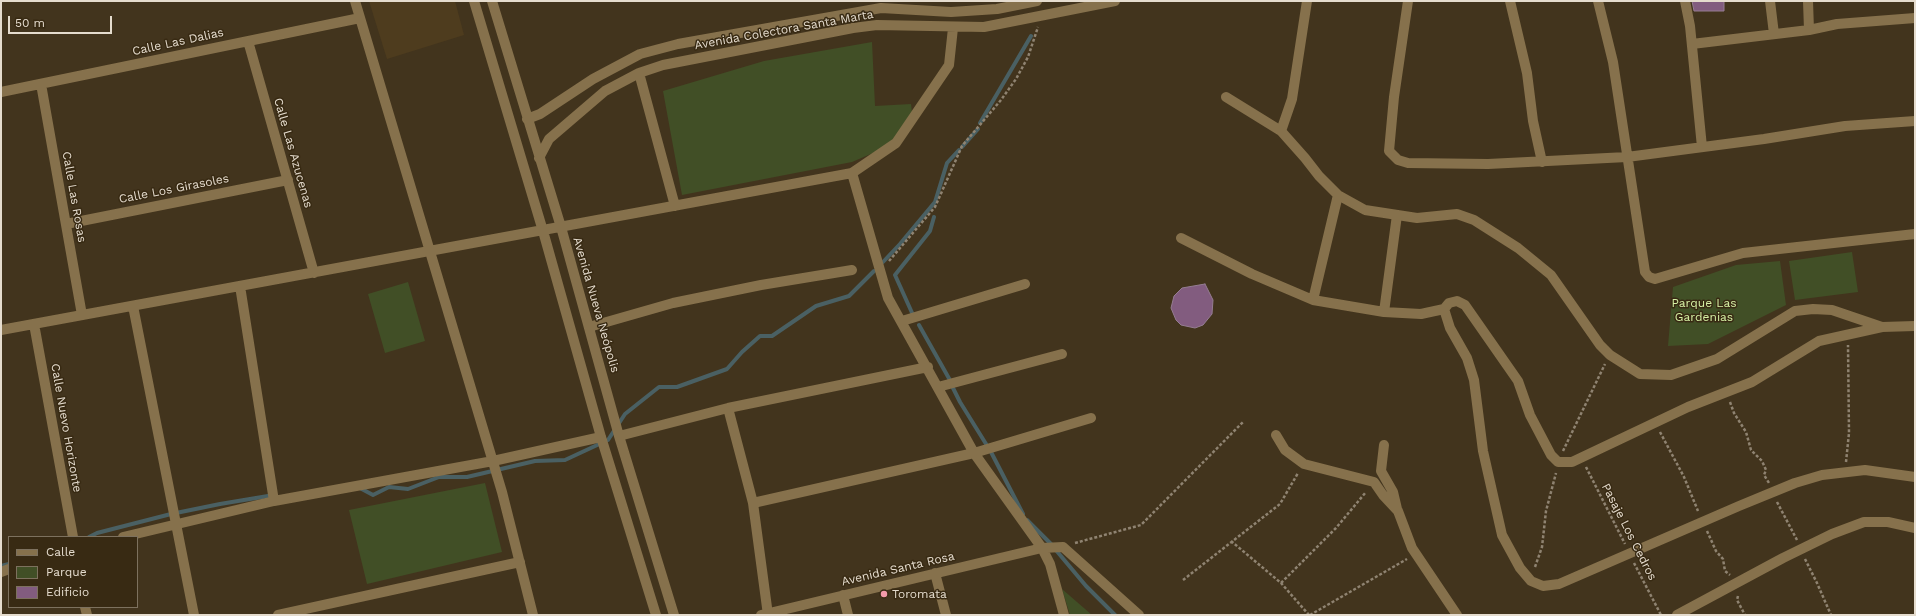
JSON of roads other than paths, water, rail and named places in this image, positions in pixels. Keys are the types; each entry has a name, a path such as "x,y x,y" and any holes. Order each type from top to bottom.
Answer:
{"street":[{"path":"355,1 493,461 533,615"},
{"path":"474,1 543,231 601,437 656,615"},
{"name":"Avenida Nueva Neópolis","path":"492,1 561,227 619,436 674,615"},
{"path":"949,1 951,12"},
{"name":"Avenida Colectora Santa Marta","path":"527,119 540,114 593,79 640,54 678,44 881,8 951,12 997,10 1037,1"},
{"name":"Avenida Colectora Santa Marta","path":"539,158 549,139 605,91 639,73 663,65 853,28 876,25 953,28 984,27 1115,1"},
{"path":"1281,131 1292,99 1307,1"},
{"path":"1408,1 1394,97 1389,151 1398,160 1408,163 1488,164 1627,157 1845,126 1915,121"},
{"path":"1510,1 1526,73 1533,121 1542,162"},
{"path":"1598,1 1613,62 1645,272 1649,277 1656,279 1743,253 1915,234"},
{"path":"1685,1 1692,44 1702,147"},
{"path":"1770,1 1774,34"},
{"path":"1808,1 1808,30"},
{"name":"Calle Las Dalias","path":"1,92 360,18"},
{"path":"1692,44 1808,30 1836,24 1915,18"},
{"path":"1,330 852,173 896,143 949,65 953,28"},
{"name":"Calle Las Azucenas","path":"248,41 314,272"},
{"path":"639,73 675,206"},
{"name":"Calle Las Rosas","path":"41,84 82,315"},
{"path":"1226,97 1281,131 1319,176 1338,195 1365,210 1417,218 1457,214 1474,220 1518,248 1551,275 1600,344 1610,355 1640,374 1672,375 1717,359 1795,311 1813,309 1832,310 1882,327"},
{"path":"852,173 888,298 928,367 974,453 1042,548 1050,564 1064,615"},
{"name":"Calle Los Girasoles","path":"66,224 288,180"},
{"path":"1312,300 1338,195"},
{"path":"1384,312 1397,215"},
{"path":"1181,238 1252,274 1312,300 1384,312 1421,314 1444,308 1449,303 1456,301 1465,305 1518,380 1530,415 1551,455 1558,462 1572,462 1688,407 1752,382 1819,341 1882,327 1915,326"},
{"path":"589,327 673,303 761,285 852,270"},
{"path":"902,321 1025,284"},
{"path":"240,286 274,501"},
{"path":"133,306 194,615"},
{"path":"1444,308 1450,328 1467,358 1474,380 1483,451 1502,535 1520,568 1531,582 1544,586 1559,584 1795,483 1822,475 1864,470 1915,477"},
{"name":"Calle Nuevo Horizonte","path":"34,324 73,536"},
{"path":"938,386 1062,354"},
{"path":"619,436 728,408 928,367"},
{"path":"728,408 753,503 766,614"},
{"path":"753,503 974,453 1091,418"},
{"path":"1276,435 1284,450 1304,464 1374,482 1383,495 1398,511"},
{"path":"128,536 274,501 493,461 601,437"},
{"path":"1384,444 1381,471 1393,492 1398,511 1412,548 1456,615"},
{"path":"1677,615 1783,558 1832,534 1864,522 1888,522 1915,528"},
{"name":"Avenida Santa Rosa","path":"766,614 1042,548 1063,547 1139,615"},
{"path":"278,615 520,562"},
{"path":"935,573 946,615"},
{"path":"843,595 848,615"}],"waterway":[{"path":"980,123 1031,36"},
{"path":"962,147 978,129"},
{"path":"883,262 935,202 947,163 959,150"},
{"path":"913,315 895,275 930,231 934,217"},
{"path":"358,487 373,495 389,487 408,489 439,477 467,477 535,461 565,460 608,440 625,414 659,387 677,387 727,369 742,352 760,336 772,336 816,306 849,296 874,271"},
{"path":"919,325 951,382"},
{"path":"953,388 991,452 1023,514"},
{"path":"91,536 97,533 171,514 268,496 274,497"},
{"path":"1027,520 1052,545"},
{"path":"1055,549 1086,586 1115,615"},
{"path":"1,566 8,564"}],"place":[{"name":"Toromata","path":"884,594"}],"park label":[{"name":"Parque Las Gardenias","path":"1704,310"}]}
